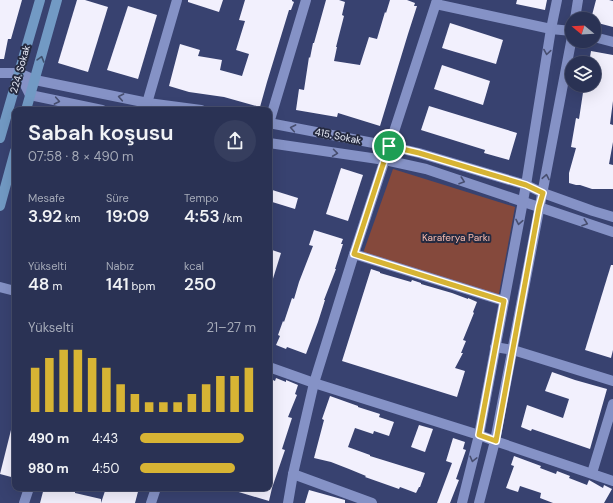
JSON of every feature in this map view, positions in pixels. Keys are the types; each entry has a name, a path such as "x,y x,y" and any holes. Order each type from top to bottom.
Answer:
{"street":[{"name":"224. Sokak","path":"0,138 40,0"},
{"name":"224. Sokak","path":"27,107 57,0"},
{"path":"146,106 177,0"},
{"path":"272,113 306,0"},
{"path":"462,503 479,435 526,185 557,0"},
{"path":"576,12 578,0"},
{"path":"288,503 293,474 314,383 354,254 437,2 565,31"},
{"path":"601,39 613,42"},
{"path":"479,503 496,441 570,48"},
{"path":"0,73 19,73 35,80 146,106 160,107"},
{"path":"19,73 30,96 87,107"},
{"name":"415. Sokak","path":"272,124 419,153 526,185 543,193 613,217"},
{"name":"415. Sokak","path":"272,144 385,160 426,169 613,232"},
{"path":"0,206 12,162"},
{"path":"354,254 504,301"},
{"path":"0,287 12,290"},
{"path":"495,347 513,350 613,381"},
{"path":"272,368 314,383 479,435 613,481"},
{"path":"592,474 613,404"},
{"path":"293,474 372,503"},
{"path":"24,503 28,491"},
{"path":"151,503 155,491"}],"green space":[{"name":"Karaferya Parkı","path":"393,169 515,207 498,299 362,256"}],"building":[{"path":"0,0 22,0 11,39 8,39 4,59 0,59"},
{"path":"77,0 85,0 108,7 88,72 58,63"},
{"path":"188,0 223,0 219,12 188,2"},
{"path":"245,0 292,0 294,2 291,10 289,10 260,107 224,97 189,92 169,86 180,44 200,50 198,56 222,60 220,70 242,76 249,54 236,50 245,21 239,20"},
{"path":"326,0 339,0 345,2 342,15 344,16 334,61 360,65 369,37 377,39 390,0 407,0 415,3 414,6 417,6 380,126 338,113 337,117 296,110 299,89 304,90 309,57 310,58"},
{"path":"517,0 547,0 545,10 516,4"},
{"path":"596,0 613,1 613,27 601,24 601,12 593,12"},
{"path":"128,6 157,15 138,79 107,70"},
{"path":"450,23 503,40 496,64 442,48"},
{"path":"591,51 613,55 613,101 610,124 613,125 613,142 609,164 613,165 613,189 592,189 569,183 569,173 576,148 571,147 576,118 579,119 583,92 601,92 601,56 590,56"},
{"path":"442,65 490,81 483,105 434,89"},
{"path":"429,106 517,133 509,160 484,153 485,150 421,130"},
{"path":"341,168 363,175 348,221 326,214"},
{"path":"272,190 298,198 295,209 272,202"},
{"path":"314,230 343,239 341,244 343,244 336,269 306,354 287,347 286,349 276,345 280,336 278,335 283,321 284,322 292,298 294,299 313,246 309,245"},
{"path":"272,250 281,253 272,282"},
{"path":"611,265 613,265 613,350 611,358 585,350"},
{"path":"371,269 411,282 412,280 477,302 463,340 466,341 461,353 463,353 455,368 465,371 457,397 342,361"},
{"path":"552,372 607,389 590,449 532,429 531,431 521,427 527,405 563,418 569,399 545,391"},
{"path":"276,378 298,385 295,394 297,395 288,417 292,418 282,449 285,450 272,488 272,380 275,381"},
{"path":"330,396 380,414 379,417 394,422 389,436 374,431 373,434 355,428 348,447 370,456 425,473 416,493 400,487 399,489 365,477 366,476 331,462 314,458 324,420 322,419"},
{"path":"419,425 433,429 425,452 411,447"},
{"path":"12,426 12,477 0,474"},
{"path":"453,438 465,442 463,449 466,450 456,479 459,480 450,503 437,503 452,463 446,461"},
{"path":"514,456 541,466 540,468 556,474 557,471 570,476 569,478 587,485 589,480 603,488 604,485 612,489 604,503 553,503 540,498 541,493 520,486 518,492 506,488 514,466 511,465"},
{"path":"309,490 345,500 345,503 305,503"},
{"path":"43,491 75,491 75,493 101,499 101,503 40,503"},
{"path":"105,491 138,491 135,503 101,503"},
{"path":"235,491 271,491 269,501"}],"route":[{"path":"389,146 419,153 526,185 543,193 539,207 496,441 479,435 504,301 354,254 389,146"}]}
